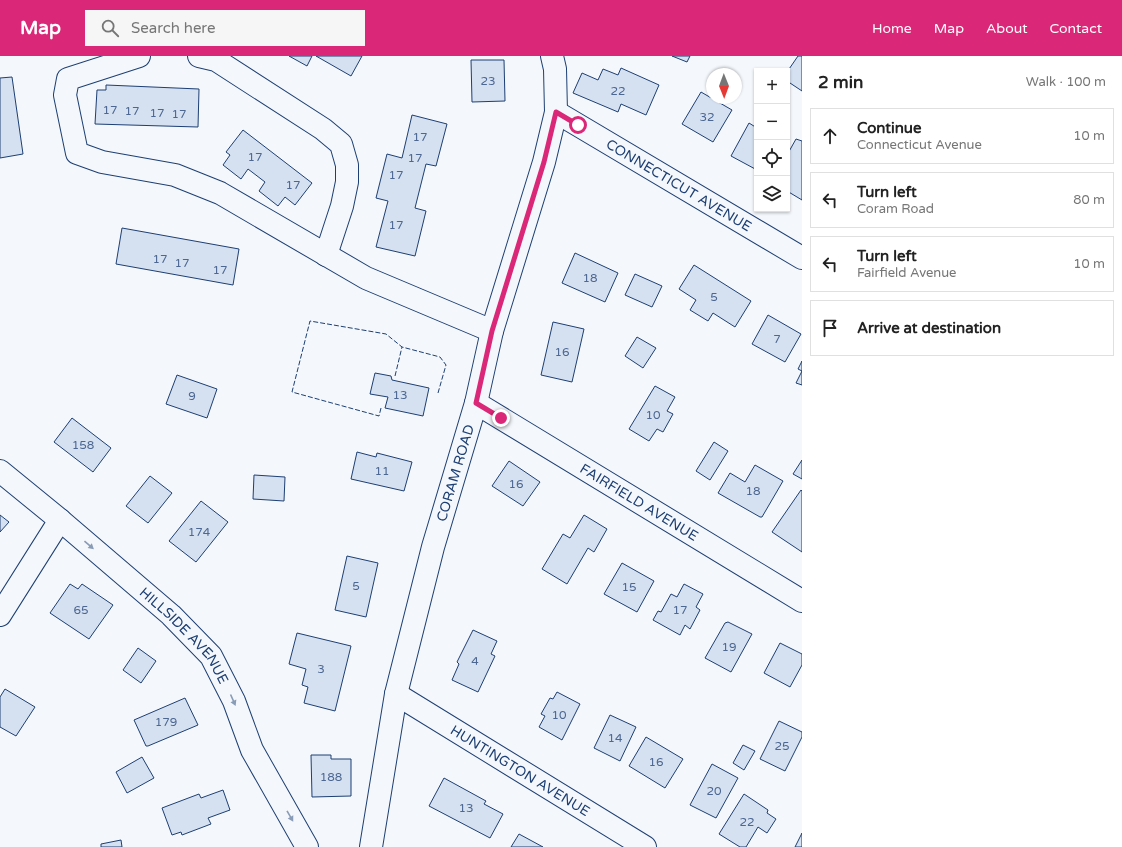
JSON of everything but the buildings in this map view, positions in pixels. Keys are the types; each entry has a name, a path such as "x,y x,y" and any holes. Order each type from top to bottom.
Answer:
{"street":[{"path":"139,56 68,79 66,95 77,153 102,162 175,175 220,193 366,278 492,331"},
{"path":"199,56 216,60 323,129 341,144 348,182 326,255"},
{"name":"CORAM ROAD","path":"371,847 396,694 433,546 476,403 492,331 544,162 556,112 555,69 552,56"},
{"name":"CONNECTICUT AVENUE","path":"556,112 802,258"},
{"name":"FAIRFIELD AVENUE","path":"476,403 802,601"},
{"name":"HILLSIDE AVENUE","path":"0,472 60,520 171,614 211,656 234,701 252,750 307,847"},
{"path":"0,615 60,520"},
{"name":"HUNTINGTON AVENUE","path":"396,694 645,847"}],"fence":[{"path":"381,408 379,416 292,392 310,321 386,334 402,347 440,357 446,365 438,393"},
{"path":"395,376 402,347"}],"route":[{"path":"501,418 476,403 492,331 544,162 556,112 578,125"}]}
